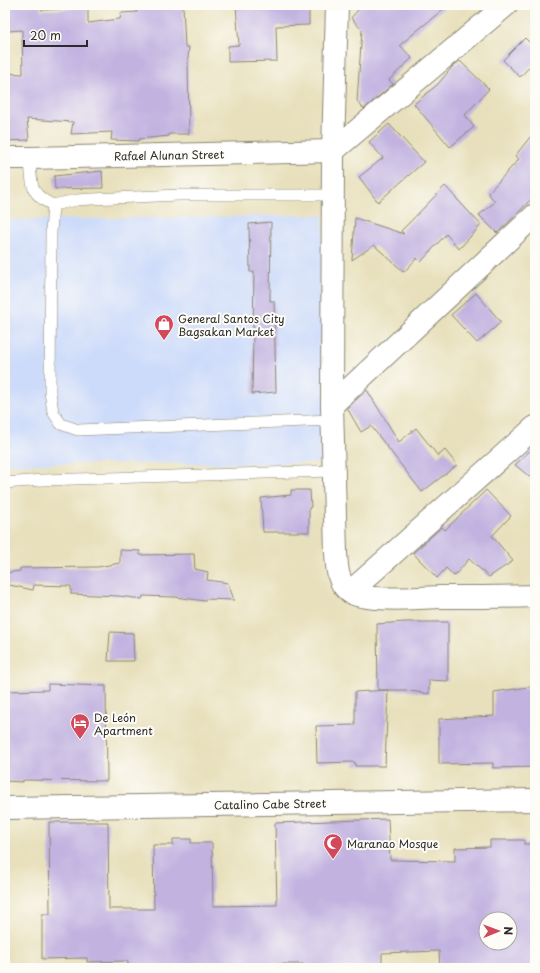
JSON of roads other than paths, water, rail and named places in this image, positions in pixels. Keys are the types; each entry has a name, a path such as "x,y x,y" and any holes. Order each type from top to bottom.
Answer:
{"street":[{"path":"337,5 333,151 332,413 337,572 342,583 350,592 359,596 380,598 535,596"},
{"path":"333,151 506,5"},
{"name":"Rafael Alunan Street","path":"5,158 333,151"},
{"path":"332,413 535,215"},
{"path":"350,592 535,427"},
{"name":"Catalino Cabe Street","path":"5,808 535,800"}],"lane":[{"path":"30,158 32,185 36,194 44,201 53,205 77,200 179,195 333,196"},
{"path":"53,205 51,233 50,392 53,412 61,424 78,430 332,413"},
{"path":"5,483 51,480 333,471"}],"place":[{"name":"General Santos City Bagsakan Market","path":"164,341"},
{"name":"De León Apartment","path":"80,740"},
{"name":"Maranao Mosque","path":"333,860"}]}
